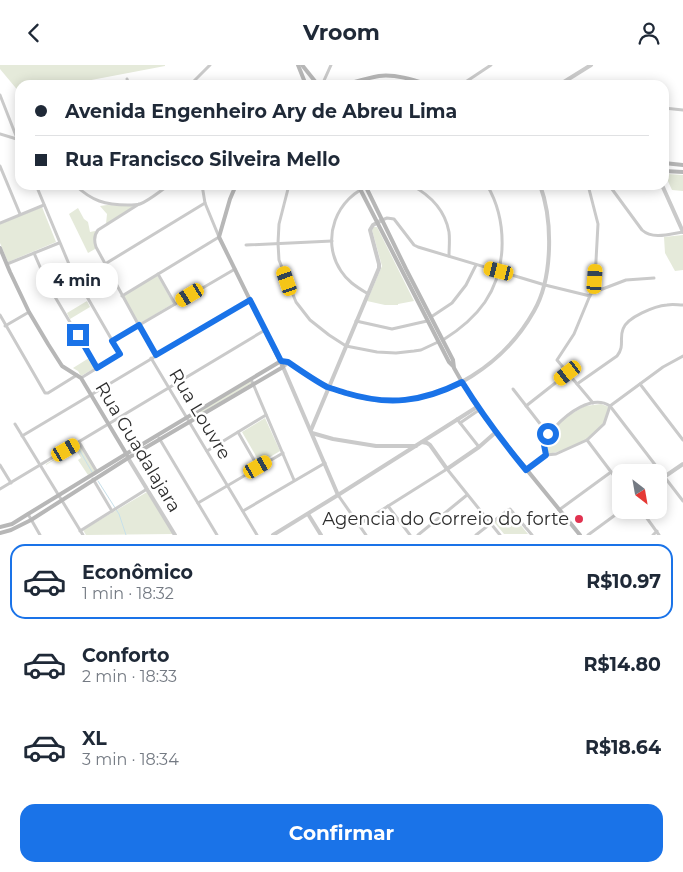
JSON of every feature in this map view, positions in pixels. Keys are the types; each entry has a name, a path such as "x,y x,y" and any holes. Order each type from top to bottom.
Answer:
{"main road":[{"path":"298,65 304,80"},
{"path":"302,65 316,80"},
{"path":"364,80 380,76 413,80"},
{"path":"669,164 683,165"},
{"path":"669,171 683,172"},
{"path":"158,437 190,421 283,367 219,237 234,190"},
{"path":"360,190 430,319"},
{"path":"367,190 449,362 478,409 580,535"},
{"name":"Rua Guadalajara","path":"0,248 30,312 61,364 79,377 127,456"},
{"path":"0,527 12,524 281,361"},
{"path":"0,533 31,519 100,477 127,456"}],"street":[{"path":"195,80 210,65"},
{"path":"323,80 331,65"},
{"path":"468,80 491,65"},
{"path":"567,80 591,65"},
{"path":"0,95 15,132"},
{"path":"669,109 683,110"},
{"path":"0,134 15,138"},
{"path":"0,166 20,214"},
{"path":"0,315 46,393 97,368 120,354 71,269 38,190"},
{"path":"81,190 102,202 116,205 138,204 161,190"},
{"path":"122,296 219,237 205,203 203,190"},
{"path":"287,190 279,224 278,243 280,260 299,308 310,321 346,346 377,352 396,353 421,350 440,341 463,326 478,311 488,297 499,271 502,249 501,224 496,203 490,190"},
{"path":"356,190 339,214 332,229 332,241 334,256 340,270 349,281 368,294"},
{"path":"420,190 434,202 445,218 448,232 449,256"},
{"path":"281,361 288,362 328,387 365,399 407,400 426,397 462,382 481,370 496,358 521,331 534,311 545,285 549,242 547,211 541,190"},
{"path":"589,190 598,224 595,279 591,294 574,334 557,360 593,403"},
{"path":"613,190 647,235 654,236 683,232 664,190"},
{"path":"105,264 205,203"},
{"name":"Rua Louvre","path":"138,204 98,230 95,238 96,247 156,355"},
{"path":"0,223 44,205"},
{"path":"311,431 379,266 370,230 373,225 382,220 387,218 394,219 416,247 545,285 591,294 626,280 654,278"},
{"path":"246,245 332,241"},
{"path":"7,264 59,243"},
{"path":"34,253 48,285 97,368"},
{"path":"356,321 392,329 430,319 452,303 466,285 476,265"},
{"path":"112,341 234,269"},
{"path":"158,274 176,304"},
{"path":"22,436 250,300"},
{"path":"577,384 617,356 622,346 623,327 631,320 652,309 667,305 683,305"},
{"path":"6,326 30,312"},
{"path":"0,489 266,330"},
{"path":"526,470 546,455 556,454 587,440 604,424 610,407 663,367 683,356"},
{"name":"Rua Louvre","path":"151,358 257,535"},
{"path":"288,362 283,367 338,495 366,535"},
{"path":"526,406 568,373"},
{"path":"251,379 294,480"},
{"path":"640,384 683,439"},
{"path":"513,389 548,434"},
{"path":"546,455 544,445 548,434 565,416 584,405 604,403 610,407 654,464"},
{"path":"273,535 308,515 429,437 478,409"},
{"path":"206,451 266,415"},
{"path":"458,421 478,447"},
{"path":"15,424 83,535"},
{"path":"311,431 333,439 376,446 417,446"},
{"path":"238,432 258,467"},
{"path":"358,525 448,469 496,433"},
{"path":"158,437 216,535"},
{"path":"429,437 430,445 500,535"},
{"path":"559,509 611,471 587,440"},
{"path":"79,442 100,477"},
{"path":"422,442 430,445"},
{"path":"198,503 282,453"},
{"name":"Rua Guadalajara","path":"127,456 175,535"},
{"path":"242,511 324,463"},
{"path":"668,474 683,464"},
{"path":"0,465 11,483"},
{"path":"90,476 112,511"},
{"path":"668,482 683,501"},
{"path":"80,531 147,489"},
{"path":"418,535 468,495"},
{"path":"388,506 410,535"},
{"path":"476,535 508,509 532,535"},
{"path":"28,514 40,535"},
{"path":"308,515 321,535"},
{"path":"588,535 612,517"},
{"path":"648,519 658,533 653,535"}],"green space":[{"path":"0,65 165,65 91,80 15,80 15,87 0,69"},
{"path":"669,174 683,175 683,191 672,190 669,183"},
{"path":"100,206 134,206 106,224 107,214"},
{"path":"42,207 56,242 8,262 0,243 0,224"},
{"path":"78,208 84,219 88,222 90,232 95,231 95,249 88,253 69,214"},
{"path":"374,227 377,227 414,301 398,305 385,305 367,301 382,266 372,230"},
{"path":"683,235 683,270 675,271 665,253 664,237"},
{"path":"157,275 174,303 139,324 123,296"},
{"path":"87,301 90,307 70,319 67,313"},
{"path":"89,358 95,368 81,376 73,368"},
{"path":"251,380 252,383 191,419 190,416"},
{"path":"601,404 609,407 602,426 597,431 562,451 547,454 545,445 549,435 566,417 585,406"},
{"path":"265,418 280,451 260,463 242,432"},
{"path":"82,444 97,470 88,475 78,460 81,458 75,448 46,465 74,447"},
{"path":"147,492 173,534 86,535 83,530"},
{"path":"509,511 528,534 504,534 494,522"}],"waterway":[{"path":"77,446 92,472"},
{"path":"98,481 119,514 126,535"}],"place":[{"name":"Agencia do Correio do forte","path":"579,519"}],"route":[{"path":"78,335 97,368 120,354 112,341 139,325 156,355 250,300 281,361 288,362 328,387 365,399 386,401 426,397 462,382 479,410 526,470 546,455 544,445 548,434"}]}
